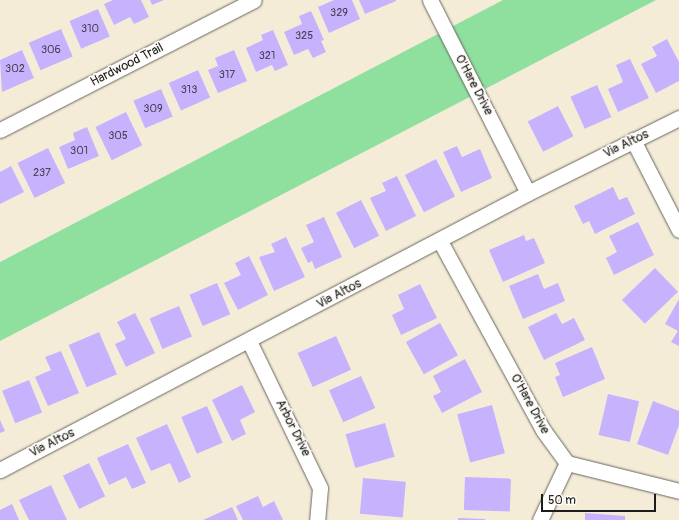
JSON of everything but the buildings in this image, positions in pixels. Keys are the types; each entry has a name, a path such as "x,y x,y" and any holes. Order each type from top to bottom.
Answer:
{"street":[{"name":"Hardwood Trail","path":"0,130 254,0"},
{"name":"O'Hare Drive","path":"430,0 528,193"},
{"name":"Via Altos","path":"0,470 440,241 528,193 679,118"},
{"path":"633,140 679,230"},
{"name":"O'Hare Drive","path":"440,241 543,430 567,464"},
{"name":"Arbor Drive","path":"249,341 320,488 317,520"},
{"path":"540,520 567,464 679,491"}],"green space":[{"path":"503,0 656,0 0,341 0,262"}]}
